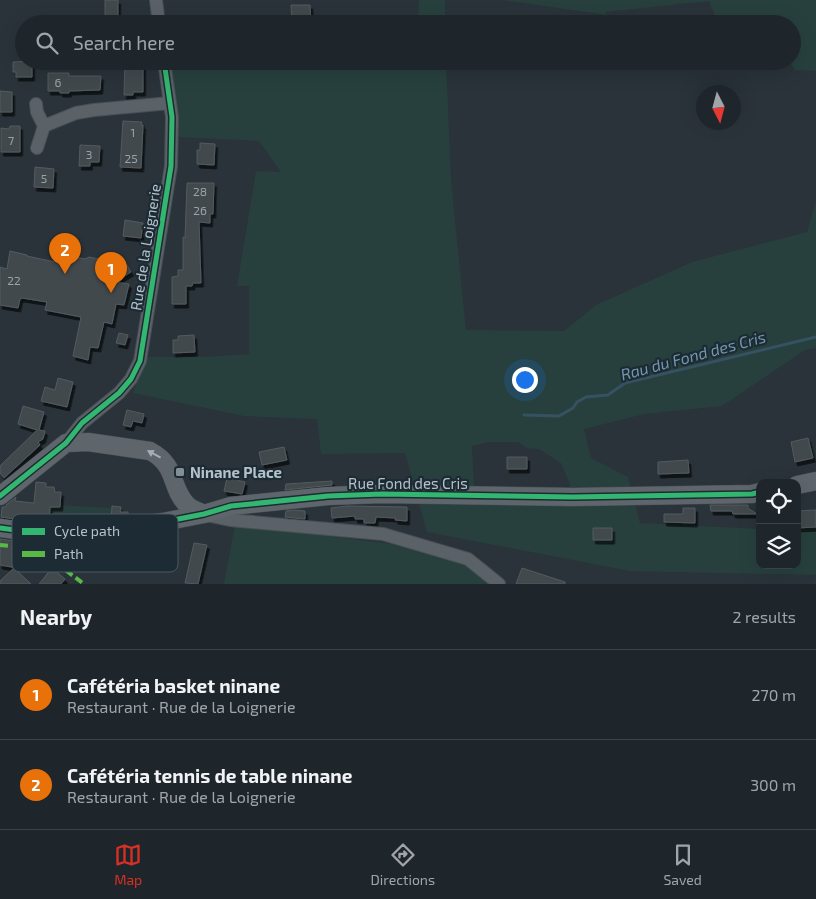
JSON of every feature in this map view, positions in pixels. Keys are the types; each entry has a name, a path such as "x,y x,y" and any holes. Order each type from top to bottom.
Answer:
{"street":[{"path":"156,0 158,15"},
{"name":"Rue de la Loignerie","path":"0,496 66,443 82,423 119,392 131,379 140,361 171,166 173,138 165,70"},
{"path":"44,126 76,113 170,103"},
{"path":"36,104 37,112 44,126 37,148"},
{"path":"82,423 85,437 94,442"},
{"path":"66,443 78,441 94,442 150,451 166,463 179,494 187,505 204,514 230,520 383,534 468,559 499,584"},
{"path":"801,484 816,481"},
{"name":"Rue Fond des Cris","path":"178,519 231,506 346,495 573,497 756,493"},
{"path":"171,514 179,494"}],"green space":[{"path":"419,0 445,0 445,15 418,15"},
{"path":"503,0 816,0 816,71 795,70 801,70 801,15 714,15 709,1 605,12 607,15"},
{"path":"171,70 446,70 451,180 466,330 564,331 596,305 692,262 807,232 816,201 816,348 805,350 722,406 644,414 584,429 591,458 628,477 640,523 756,529 756,569 801,569 801,529 816,527 816,575 630,571 427,532 405,453 321,454 317,419 244,416 133,393 146,357 204,357 249,354 249,286 237,286 256,171 281,172 259,141 178,137","holes":["489,442 518,442 527,448 539,449 561,463 571,487 474,486 472,446"]},
{"path":"60,505 111,508 111,514 49,514 50,507 59,507"},
{"path":"235,524 391,544 471,567 494,584 224,584"}],"building":[{"path":"105,0 118,0 118,15 105,15"},
{"path":"291,5 310,5 311,15 292,15"},
{"path":"13,62 15,62 15,70 32,70 32,77 16,77 16,72 13,72"},
{"path":"125,70 143,70 143,92 133,92 133,95 124,95"},
{"path":"48,73 69,73 69,76 101,76 100,90 69,91 69,93 48,91"},
{"path":"0,91 12,92 12,112 0,112"},
{"path":"123,121 142,122 141,168 120,167"},
{"path":"10,126 20,126 20,152 1,152 1,128 9,129"},
{"path":"200,143 215,144 214,165 197,164 197,150 200,150"},
{"path":"80,145 100,146 99,162 90,162 90,166 79,166"},
{"path":"35,167 54,169 53,188 34,187"},
{"path":"187,183 214,183 213,214 210,214 210,223 199,222 201,283 193,283 192,286 186,286 186,304 172,304 172,277 178,276 178,270 183,270 183,237 185,238"},
{"path":"125,220 143,223 141,238 123,236"},
{"path":"10,251 55,262 56,256 74,260 75,257 85,259 89,257 127,265 131,272 114,282 129,284 124,305 116,304 112,324 104,322 98,348 90,347 88,360 73,356 81,317 45,310 47,302 22,298 18,308 0,305 0,267 7,269"},
{"path":"119,333 128,335 125,345 116,343"},
{"path":"194,335 195,352 173,353 173,340 178,340 178,336"},
{"path":"58,378 73,382 67,407 41,401 45,387 55,390"},
{"path":"23,406 44,412 39,430 45,431 43,439 38,442 40,445 4,478 0,473 0,466 37,430 18,424"},
{"path":"127,410 144,414 142,423 133,421 131,427 123,425"},
{"path":"808,438 813,458 795,462 791,442"},
{"path":"284,447 287,460 262,465 259,452"},
{"path":"507,457 527,457 527,469 507,469"},
{"path":"688,460 689,473 658,474 658,462"},
{"path":"227,478 245,482 242,494 224,491"},
{"path":"332,481 332,485 285,490 286,484"},
{"path":"36,482 46,483 46,487 54,487 55,492 61,492 60,507 50,507 50,514 12,514 12,519 1,517 2,507 6,507 16,497 15,501 34,503"},
{"path":"710,505 748,505 748,508 756,514 733,514 732,511 711,511"},
{"path":"112,506 121,507 120,512 128,512 128,514 111,514"},
{"path":"347,506 407,507 407,521 395,520 396,518 376,517 375,523 364,523 364,519 355,519 355,516 332,518 331,508"},
{"path":"683,508 695,508 695,523 664,522 664,514 683,514"},
{"path":"816,510 816,527 801,528 801,511"},
{"path":"286,511 305,511 305,519 285,517"},
{"path":"593,528 612,528 612,540 593,540"},
{"path":"0,539 12,541 12,567 0,565"},
{"path":"194,543 207,545 198,584 185,583"},
{"path":"522,568 565,582 565,584 516,584"},
{"path":"12,570 12,572 18,572 31,584 0,584 0,581"},
{"path":"49,572 57,572 65,579 61,584 39,584"}],"waterway":[{"name":"Rau du Fond des Cris","path":"524,415 559,416 573,408 577,402 586,397 608,395 625,383 816,337"}],"marked path":[{"path":"0,545 12,546"},
{"path":"68,572 84,584"}],"cycle path":[{"path":"0,496 66,443 82,423 119,393 131,379 140,361 171,166 172,117 165,70"},
{"path":"178,519 231,506 328,496 382,494 573,497 756,493"},
{"path":"0,528 12,530"}],"place":[{"name":"Cafétéria tennis de table ninane","path":"65,274"},
{"name":"Cafétéria basket ninane","path":"111,293"},
{"name":"Ninane Place","path":"180,472"}]}
